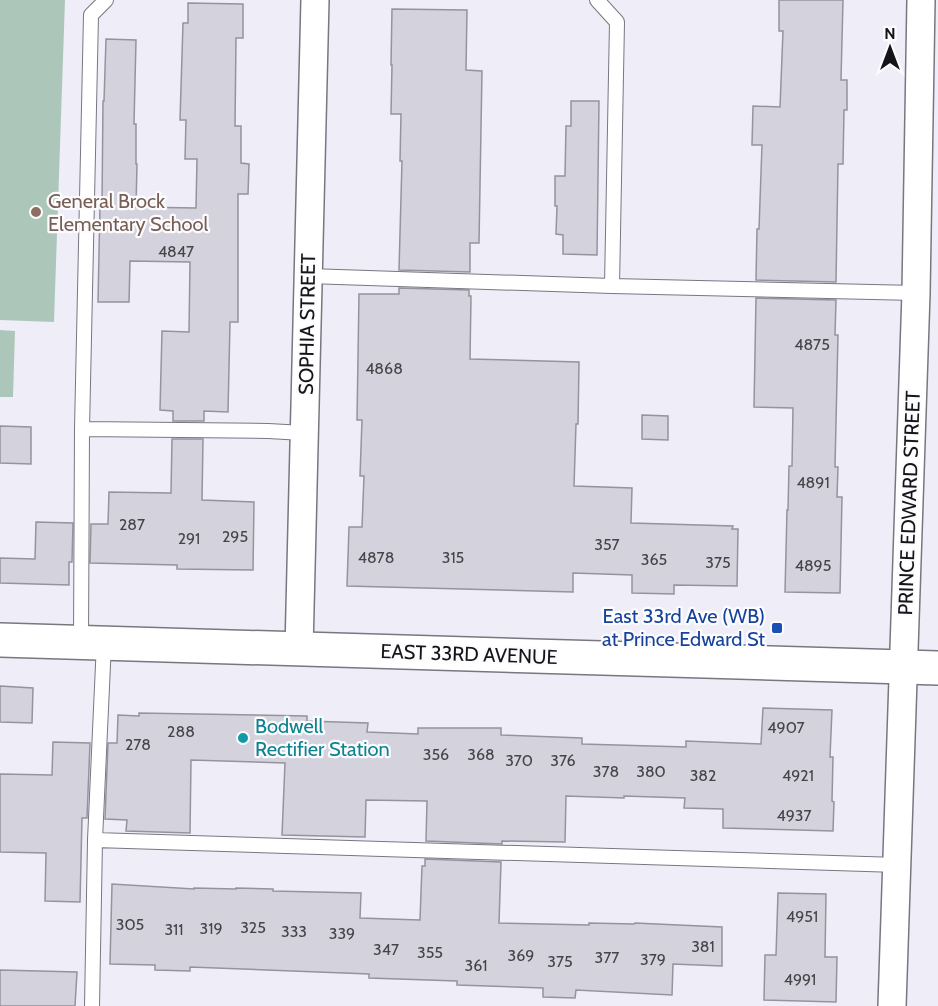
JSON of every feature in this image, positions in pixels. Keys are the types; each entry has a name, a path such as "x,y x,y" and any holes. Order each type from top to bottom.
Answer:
{"street":[{"name":"SOPHIA STREET","path":"299,649 315,0"},
{"name":"PRINCE EDWARD STREET","path":"892,1006 916,293 921,0"},
{"name":"EAST 33RD AVENUE","path":"0,640 938,668"}],"lane":[{"path":"92,1006 95,840 93,643 82,429 91,15 106,0"},
{"path":"597,0 617,22 612,286"},
{"path":"308,276 916,293"},
{"path":"82,429 304,433"},
{"path":"95,840 898,865"}],"green space":[{"name":"General Brock Elementary School","path":"0,0 65,0 54,322 0,320"},
{"path":"0,330 15,331 13,397 0,397"}],"building":[{"path":"779,0 843,0 841,80 847,80 847,110 844,110 843,164 838,164 836,282 756,280 762,145 752,145 753,106 780,107 783,31 779,31"},
{"path":"188,3 243,4 243,38 236,38 235,126 241,126 241,163 249,164 248,194 238,194 238,322 230,322 228,412 204,411 204,421 173,421 173,411 160,410 162,331 189,332 190,262 130,261 129,302 98,302 106,39 136,40 134,124 136,124 137,164 136,207 196,208 197,159 185,159 186,120 180,120 183,23 188,23"},
{"path":"392,9 467,10 466,70 482,71 479,243 470,243 470,272 399,270 401,114 391,114"},
{"path":"571,101 599,101 597,255 563,254 563,235 556,234 555,176 565,176 566,126 571,126"},
{"path":"399,288 469,290 469,296 471,296 470,359 579,362 574,486 632,488 631,523 733,526 732,529 738,529 737,586 674,585 674,594 632,593 632,575 573,573 573,592 347,586 349,527 362,527 364,476 360,476 362,420 357,420 359,294 399,294"},
{"path":"756,298 836,300 835,335 838,335 835,467 838,467 837,497 842,497 840,593 785,592 793,408 754,407"},
{"path":"642,415 668,416 668,440 642,439"},
{"path":"0,426 31,427 31,464 0,463"},
{"path":"172,439 203,439 202,500 254,502 253,570 177,569 177,565 90,563 91,524 108,524 109,492 171,493"},
{"path":"36,522 73,523 69,585 0,583 0,558 35,559"},
{"path":"0,686 33,688 32,723 0,722"},
{"path":"763,708 832,710 830,757 833,757 833,831 723,828 723,809 684,808 685,798 566,796 565,842 502,841 502,844 426,841 427,801 366,800 365,837 282,835 285,763 191,760 190,833 126,831 127,820 105,819 108,743 117,743 118,715 139,716 139,713 307,716 307,721 368,723 367,732 418,734 418,728 501,728 501,735 582,738 582,744 686,747 686,741 761,744"},
{"path":"53,742 90,743 87,818 82,818 80,902 45,901 46,853 0,852 0,774 52,775"},
{"path":"425,859 501,862 499,923 589,925 589,923 635,923 722,927 722,966 673,964 672,995 576,990 575,998 543,997 543,988 457,985 457,981 369,978 369,974 190,967 190,971 155,970 155,965 110,964 112,884 194,889 236,888 361,893 360,918 420,920 422,866 425,866"},
{"path":"778,893 826,894 825,957 837,957 836,1002 764,1000 765,955 776,955"},
{"path":"0,970 77,972 75,1006 0,1006"}],"place":[{"name":"General Brock Elementary School","path":"36,212"},
{"name":"East 33rd Ave (WB) at Prince Edward St","path":"777,628"},
{"name":"Bodwell Rectifier Station","path":"243,738"}]}
